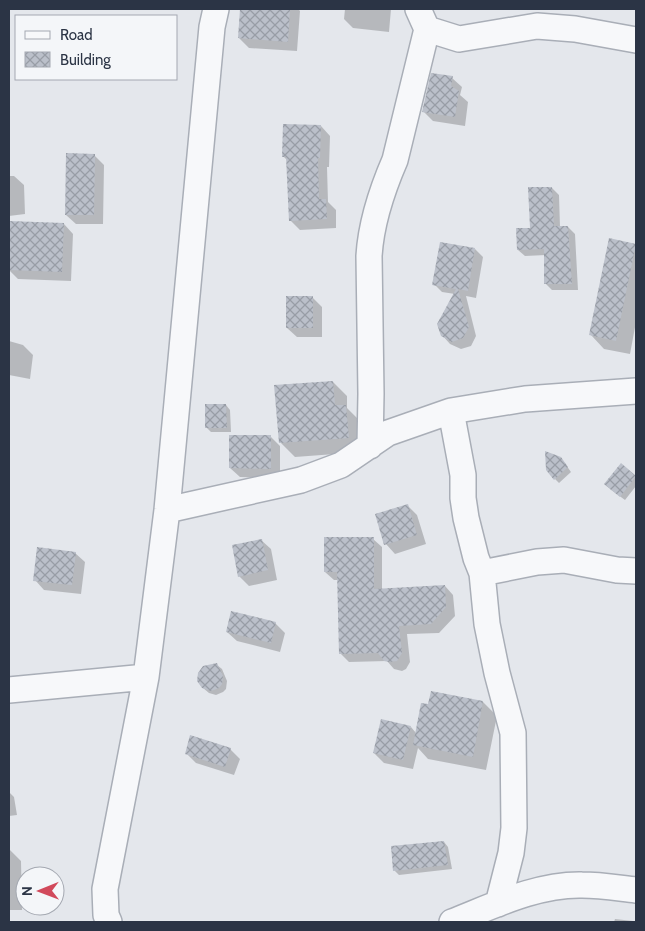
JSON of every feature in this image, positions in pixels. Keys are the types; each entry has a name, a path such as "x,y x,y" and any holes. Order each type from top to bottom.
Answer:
{"street":[{"path":"110,922 106,915 105,889 146,677 167,510 212,27 216,9"},
{"path":"370,446 370,235 395,160 423,19 459,39 537,26 575,29 636,40"},
{"path":"167,510 300,480 342,465 388,433 451,411 525,399 636,391"},
{"path":"451,411 463,474 463,498 466,518 476,558 482,573 488,624 497,673 513,733 514,828 511,853 498,904"},
{"path":"482,573 537,562 564,560 617,570 636,571"},
{"path":"9,690 146,677"},
{"path":"452,922 530,892 552,887 582,884 636,890"}],"building":[{"path":"240,9 290,9 288,42 238,38"},
{"path":"431,73 453,76 451,86 459,91 455,117 422,112"},
{"path":"283,124 321,125 320,158 318,158 319,199 326,199 327,219 289,221 286,157 282,157"},
{"path":"66,153 95,154 94,215 65,215"},
{"path":"528,187 552,187 554,226 568,226 572,284 544,284 544,249 517,250 516,228 530,228"},
{"path":"9,221 64,223 62,272 9,270"},
{"path":"609,238 636,244 616,341 589,335"},
{"path":"440,242 475,248 468,291 458,289 469,327 463,338 452,342 441,336 437,324 456,289 432,285"},
{"path":"286,296 313,296 313,328 286,328"},
{"path":"333,381 335,405 346,405 349,438 279,443 274,385"},
{"path":"205,404 226,404 227,428 205,428"},
{"path":"229,435 271,435 271,469 229,468"},
{"path":"545,451 561,457 568,467 554,480 546,470"},
{"path":"621,463 636,476 620,497 604,484"},
{"path":"408,504 417,535 384,545 375,514"},
{"path":"324,537 374,537 374,589 445,585 446,607 431,624 399,626 402,653 397,661 384,661 378,653 339,654 337,572 324,572"},
{"path":"262,539 268,570 238,577 232,545"},
{"path":"37,547 76,552 72,585 33,581"},
{"path":"231,611 276,622 271,643 226,632"},
{"path":"217,663 223,676 222,684 219,688 211,691 202,688 197,681 198,673 203,666"},
{"path":"431,691 483,701 473,757 413,745 421,703 428,704"},
{"path":"381,719 411,726 403,760 373,753"},
{"path":"190,735 231,748 225,767 185,754"},
{"path":"444,841 448,865 393,871 391,846"}]}
